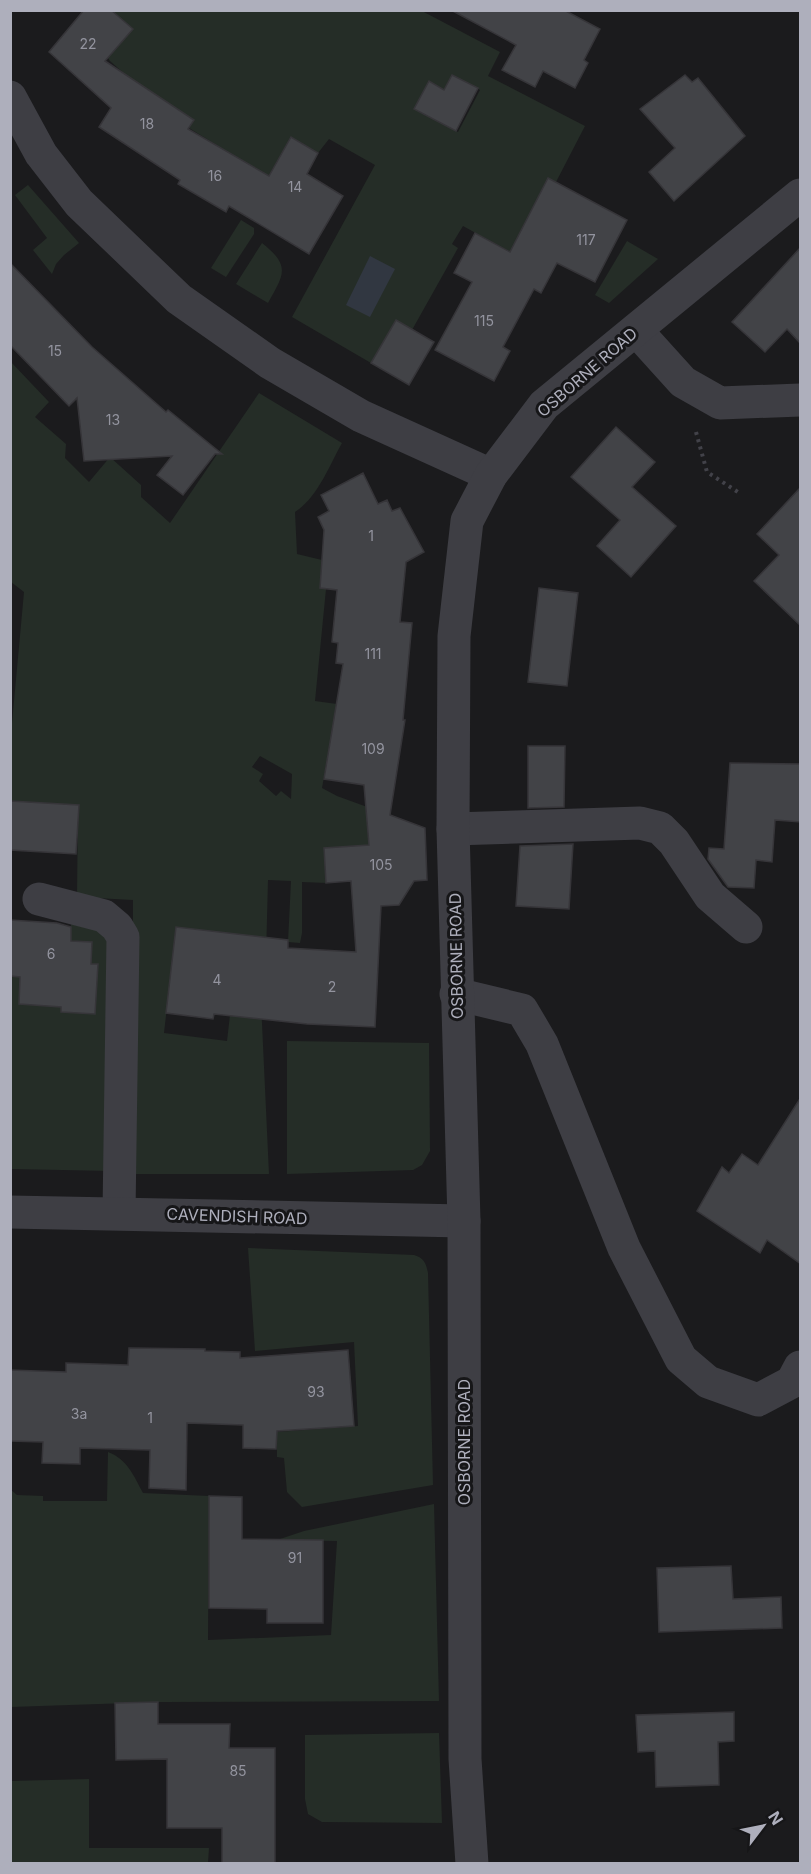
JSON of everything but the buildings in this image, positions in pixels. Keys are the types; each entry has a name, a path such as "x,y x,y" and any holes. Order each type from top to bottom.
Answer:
{"street":[{"path":"10,98 41,154 80,203 179,299 270,363 362,416 490,475"},
{"name":"OSBORNE ROAD","path":"471,1863 465,1760 464,1221 453,829 454,636 467,520 490,475 544,405 801,195"},
{"path":"636,330 682,382 720,403 801,400"},
{"path":"453,829 640,823 660,828 674,842 710,896 746,927"},
{"path":"39,899 104,916 117,927 123,937 119,1213"},
{"path":"456,994 522,1010 542,1044 624,1248 681,1359 708,1382 758,1400 792,1382 801,1367"},
{"name":"CAVENDISH ROAD","path":"10,1212 464,1221"}],"path":[{"path":"682,382 707,472 741,494"}],"shaded area":[{"path":"111,11 422,11 500,52 488,76 585,126 556,182 539,268 463,226 452,244 458,248 412,330 396,320 371,363 292,317 375,165 329,139 318,153 291,137 268,177 189,128 194,120 128,77 108,58","holes":["452,75 480,90 458,132 414,109 429,82 444,90"]},
{"path":"28,185 79,243 56,264 52,274 33,250 47,238 15,195"},
{"path":"241,220 254,228 254,234 226,277 211,268"},
{"path":"627,241 658,259 609,303 595,295"},
{"path":"262,243 277,258 282,271 278,285 268,303 236,284"},
{"path":"370,256 395,269 370,317 346,305"},
{"path":"11,362 49,402 35,417 66,444 65,458 89,482 110,457 141,485 141,497 170,523 259,393 342,443 317,490 295,512 297,554 322,560 320,588 326,589 315,701 337,704 322,788 337,796 403,820 367,823 369,845 327,883 302,882 300,943 288,942 291,881 268,880 266,957 227,933 176,928 164,1033 227,1041 230,1015 261,1002 269,1174 133,1174 133,900 77,897 78,805 11,801 11,734 24,592 11,582","holes":["260,756 292,774 291,799 281,791 276,796 259,781 263,774 252,767"]},
{"path":"71,924 115,935 112,1171 11,1169 10,976 20,977 19,1004 61,1007 61,1012 97,964 91,964 92,943 71,941"},
{"path":"287,1041 429,1043 430,1151 422,1165 413,1170 287,1174"},
{"path":"248,1248 414,1255 424,1261 428,1273 433,1485 302,1507 287,1492 284,1458 277,1457 277,1432 358,1426 354,1342 255,1351"},
{"path":"108,1452 125,1464 143,1493 209,1496 208,1640 331,1635 337,1541 277,1540 304,1531 434,1504 439,1701 158,1702 11,1707 10,1489 17,1495 43,1496 43,1501 107,1501"},
{"path":"439,1733 442,1823 322,1822 308,1814 305,1799 305,1735"},
{"path":"89,1779 89,1848 209,1848 208,1863 11,1863 11,1781"}]}
